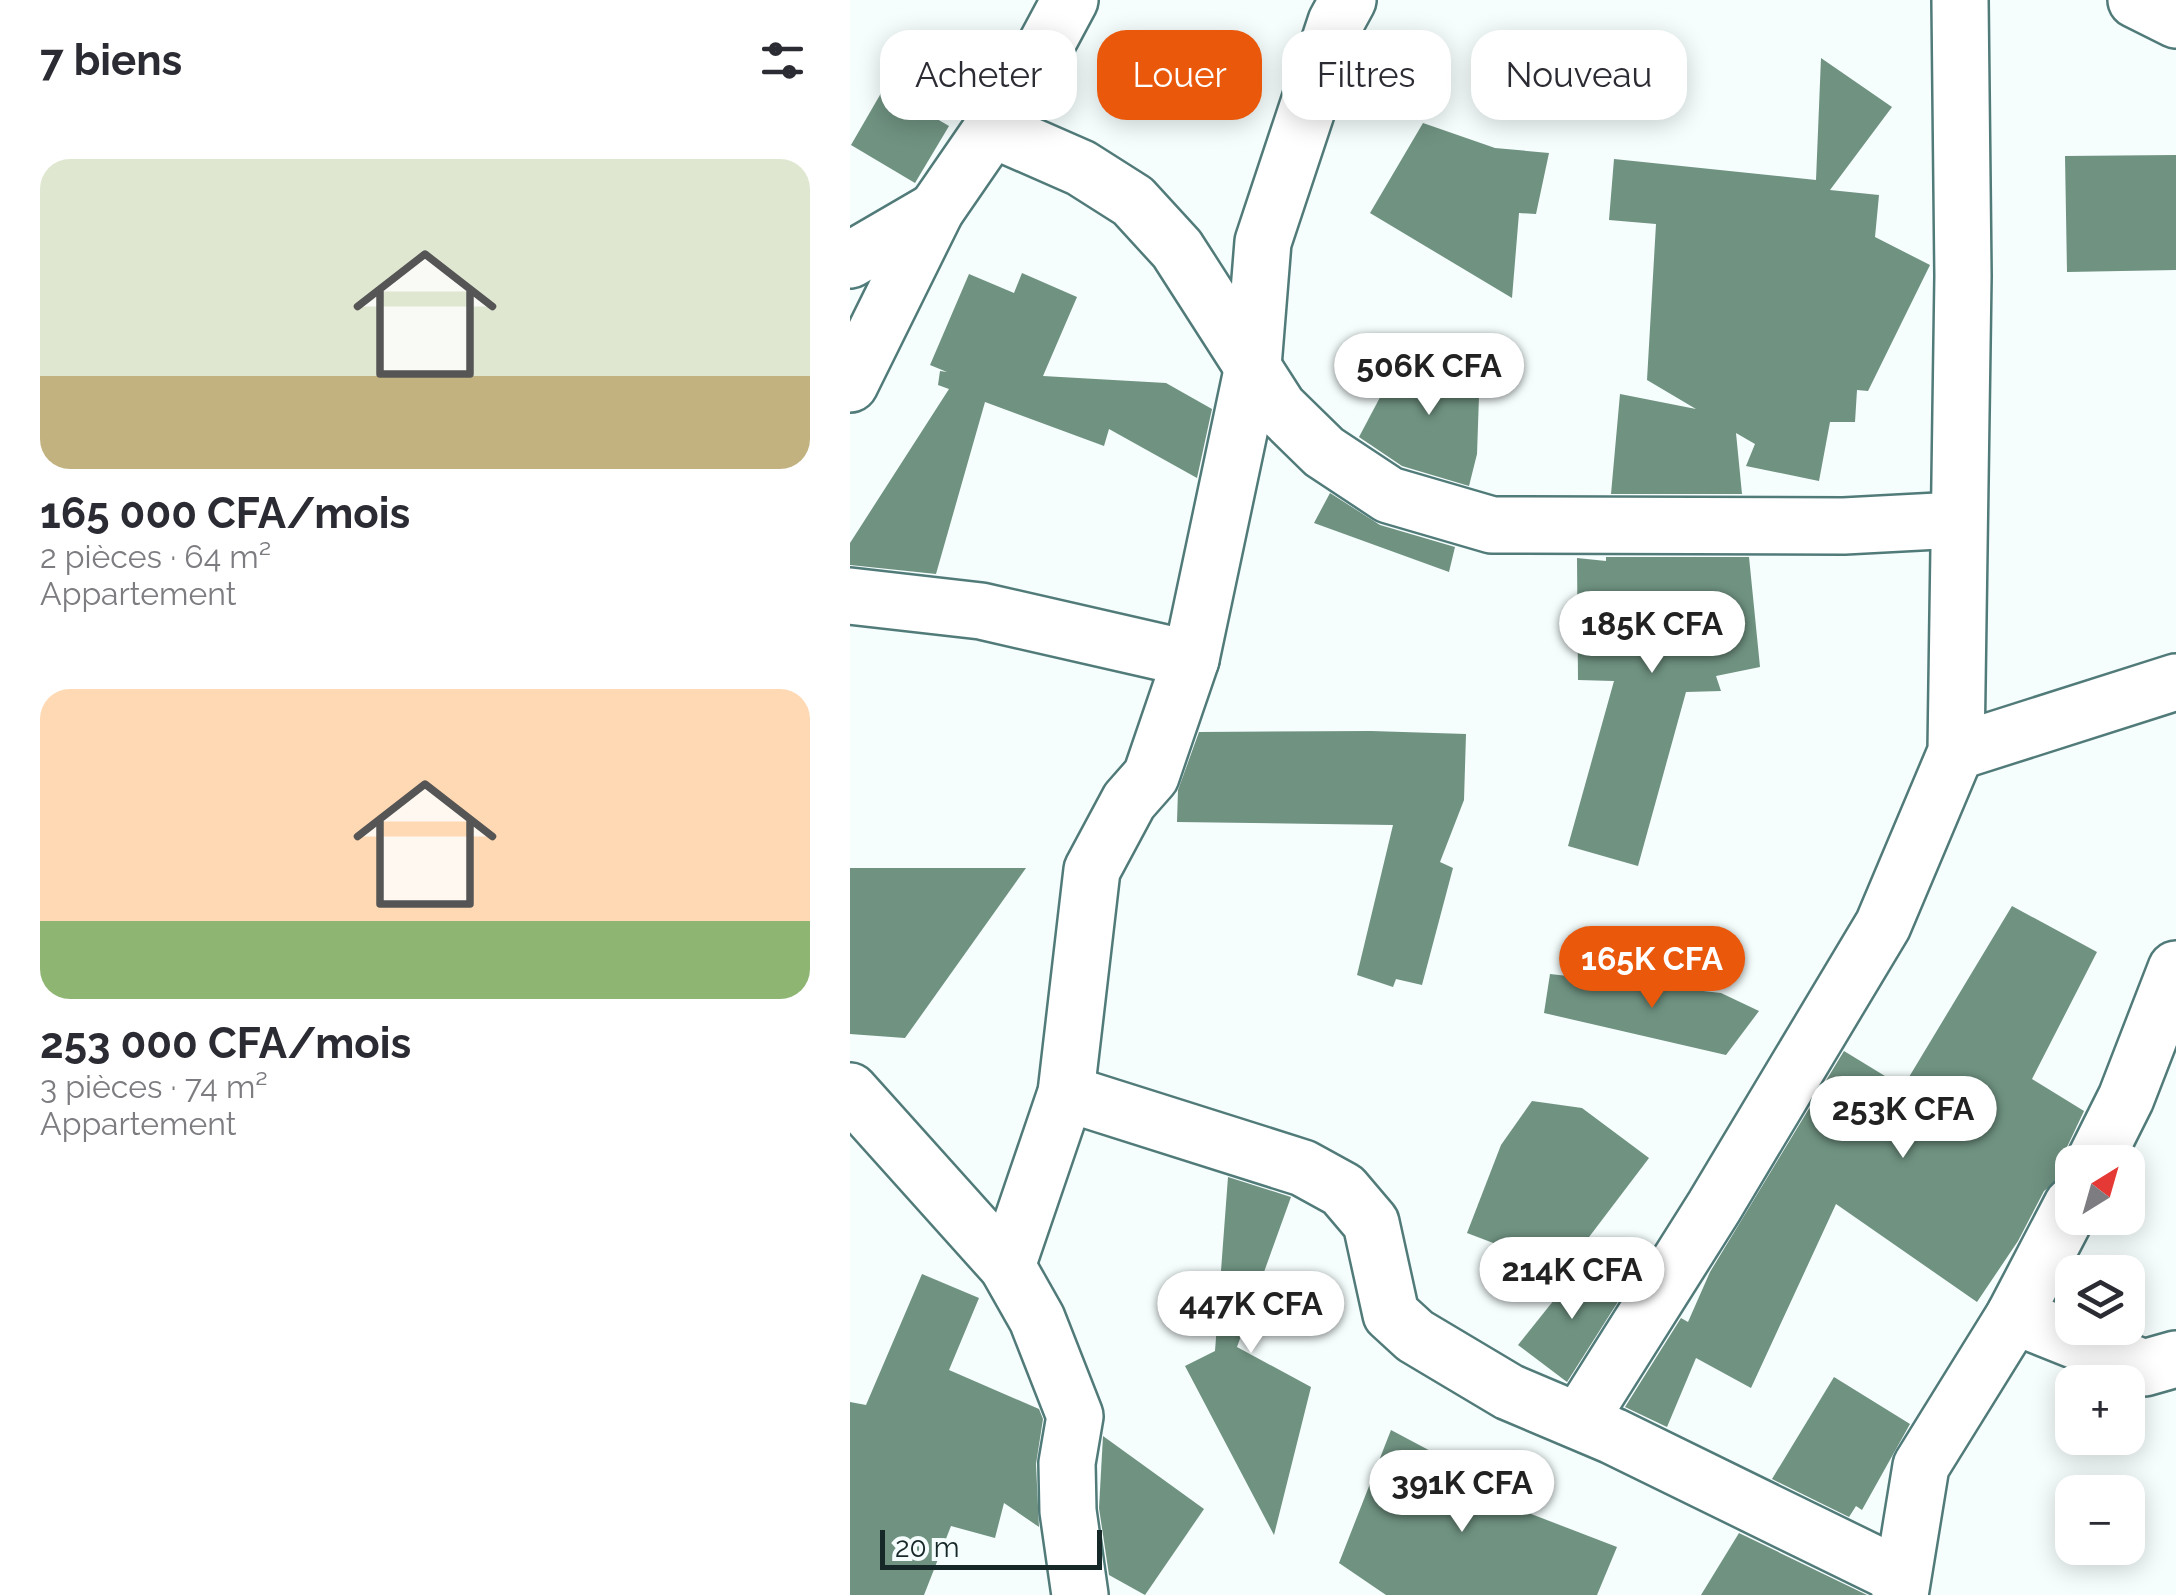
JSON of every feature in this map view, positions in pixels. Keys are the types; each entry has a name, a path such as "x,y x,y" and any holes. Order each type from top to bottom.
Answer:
{"street":[{"path":"850,384 936,210 1033,68 1070,0"},
{"path":"1007,1266 1066,1093 1092,870 1129,801 1151,776 1191,659 1253,366 1264,242 1336,22 1348,0"},
{"path":"1578,1421 1668,1283 1883,926 1956,752 1963,276 1960,0"},
{"path":"2136,0 2176,20"},
{"path":"992,128 1081,168 1133,201 1177,249 1279,408 1324,452 1389,495 1492,525 1844,526 1957,520"},
{"path":"850,260 936,210"},
{"path":"850,596 981,611 1191,659"},
{"path":"1956,752 2174,693"},
{"path":"2102,1145 2126,1098 2176,968"},
{"path":"850,1091 1007,1266 1037,1318 1075,1416 1067,1463 1080,1595"},
{"path":"1066,1093 1303,1168 1344,1190 1371,1224 1391,1314 1415,1336 1509,1392 1578,1421 1900,1586 1921,1466 2014,1316 2057,1235"},
{"path":"2014,1316 2144,1368 2176,1358"}],"building":[{"path":"1821,58 1892,107 1830,190 1879,195 1875,237 1930,265 1868,391 1857,390 1855,422 1830,422 1819,481 1746,466 1755,444 1736,433 1742,494 1611,494 1620,394 1696,409 1647,380 1656,224 1609,220 1614,159 1816,180"},
{"path":"880,95 880,120 939,120 949,126 915,183 851,145"},
{"path":"1423,123 1495,148 1549,153 1536,214 1519,213 1512,298 1370,213"},
{"path":"2176,155 2176,270 2067,272 2065,156"},
{"path":"1022,273 1077,297 1043,376 1166,383 1212,409 1197,478 1109,429 1104,446 985,402 936,574 850,565 850,543 949,389 938,385 940,371 947,372 930,365 969,274 1014,293"},
{"path":"1404,352 1480,367 1477,454 1469,486 1402,466 1359,437"},
{"path":"1330,493 1380,525 1455,547 1449,572 1314,523"},
{"path":"1606,557 1749,557 1760,667 1716,676 1721,691 1686,692 1638,866 1568,846 1614,681 1578,680 1577,558 1606,561"},
{"path":"1199,732 1466,734 1464,800 1440,862 1453,868 1422,985 1396,979 1393,987 1357,975 1393,825 1177,822 1178,790"},
{"path":"850,868 1026,868 905,1038 850,1034"},
{"path":"2012,906 2097,952 2032,1079 2084,1111 2068,1145 2055,1145 2055,1183 2044,1191 2018,1241 1977,1302 1836,1204 1751,1388 1696,1358 1667,1427 1625,1407 1681,1318 1688,1322 1710,1272 1844,1051 1903,1087"},
{"path":"1550,974 1721,993 1759,1011 1726,1055 1544,1013"},
{"path":"1532,1101 1582,1108 1649,1158 1564,1270 1467,1233 1501,1145"},
{"path":"1228,1177 1291,1197 1237,1347 1311,1387 1274,1535 1185,1366 1215,1351"},
{"path":"1582,1265 1626,1289 1567,1382 1518,1345"},
{"path":"922,1274 979,1298 949,1370 1039,1409 1043,1419 1036,1464 1039,1527 1004,1503 995,1538 951,1526 924,1595 850,1595 850,1402 866,1405"},
{"path":"1834,1377 1910,1424 1862,1510 1856,1506 1849,1517 1772,1479"},
{"path":"1391,1430 1530,1504 1526,1512 1617,1547 1597,1595 1386,1595 1339,1563"},
{"path":"1103,1436 1204,1509 1145,1595 1109,1575 1099,1508"},
{"path":"1739,1533 1867,1595 1701,1595"}]}
